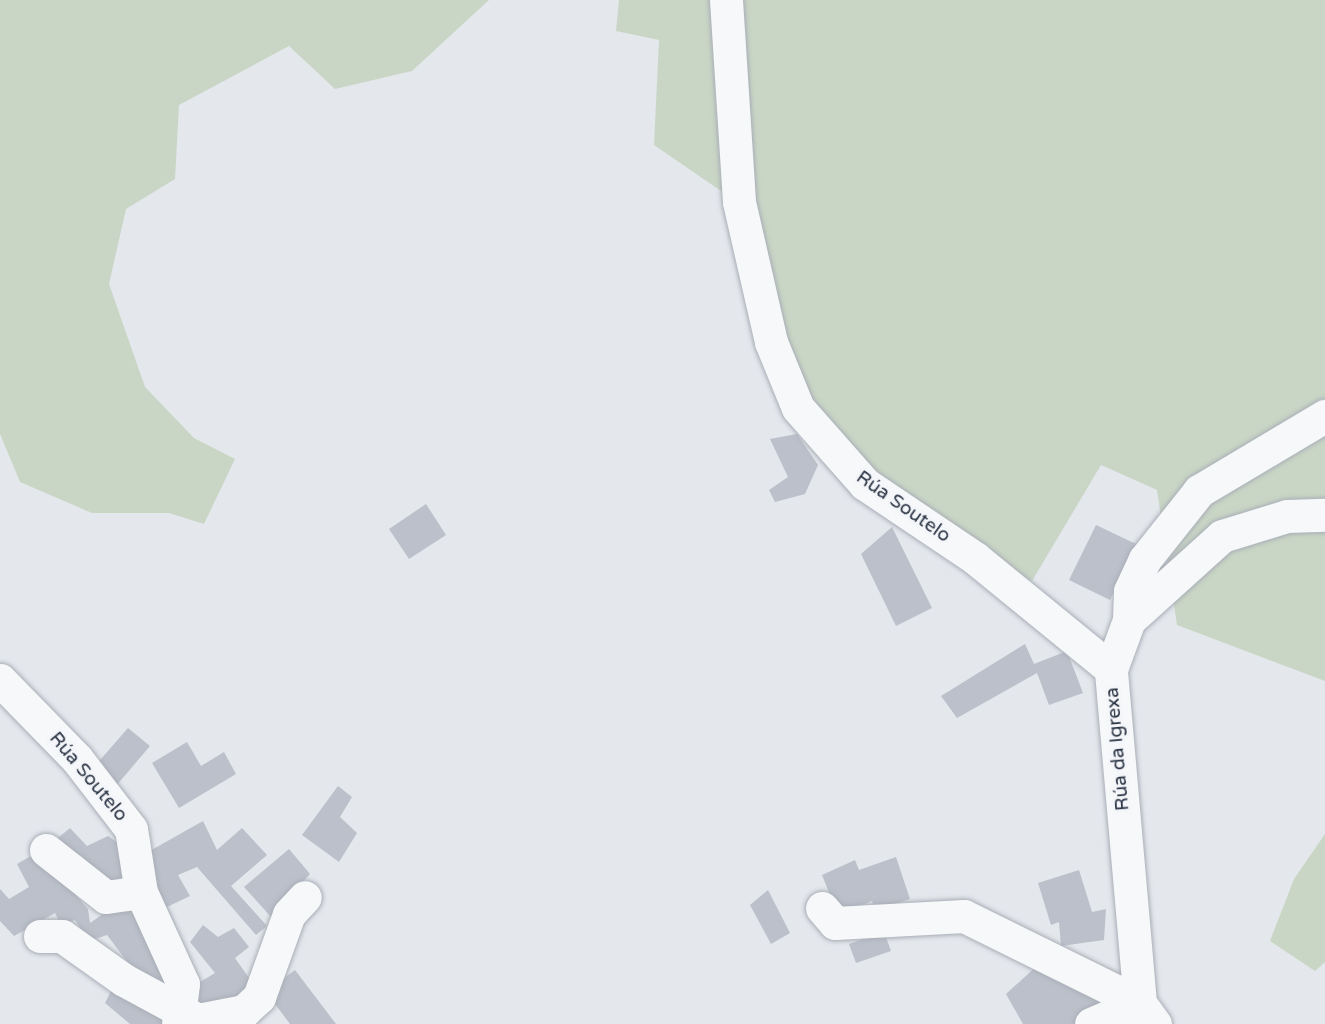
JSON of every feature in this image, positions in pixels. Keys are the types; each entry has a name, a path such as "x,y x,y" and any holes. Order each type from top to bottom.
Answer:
{"street":[{"name":"Rúa Soutelo","path":"726,0 740,202 761,296 799,408 845,464 975,558 1111,669"},
{"path":"1129,620 1130,591 1145,559 1199,491 1325,416"},
{"name":"Rúa da Igrexa","path":"1148,1013 1111,669 1129,620 1222,536 1287,516 1325,515"},
{"name":"Rúa Soutelo","path":"0,680 119,809 131,829 141,892 183,984 180,1016"},
{"path":"46,850 106,897 141,892"},
{"path":"40,936 62,936 180,1016 198,1020 251,1004 289,914 305,897"},
{"path":"822,908 835,923 964,916 1148,1013"},
{"path":"1091,1024 1148,1013"}],"green space":[{"path":"0,0 489,0 412,71 335,89 289,46 179,105 175,179 126,209 109,284 145,387 194,438 235,459 204,524 169,513 92,513 20,482 0,434"},
{"path":"619,0 1325,0 1325,681 1177,625 1157,490 1101,465 1032,581 878,491 798,408 740,204 654,145 659,40 616,31"},
{"path":"1325,834 1325,962 1315,971 1270,941 1294,879"}],"building":[{"path":"797,434 818,465 805,494 775,502 769,490 788,477 770,439"},
{"path":"426,504 446,535 409,559 389,529"},
{"path":"1096,525 1136,544 1110,600 1069,580"},
{"path":"892,527 932,608 896,626 861,554"},
{"path":"1025,644 1034,664 1067,651 1083,693 1049,705 1037,673 957,718 941,696"},
{"path":"128,728 150,746 116,786 94,767"},
{"path":"187,742 201,766 224,752 236,774 179,808 152,763"},
{"path":"338,786 352,797 340,817 357,833 339,862 302,835"},
{"path":"203,821 217,850 242,828 267,855 231,886 267,926 256,935 197,867 178,875 190,896 167,907 183,944 171,952 148,852"},
{"path":"70,828 87,846 108,836 118,843 132,881 111,891 81,855 74,862 53,842"},
{"path":"289,849 310,874 271,917 244,887"},
{"path":"38,852 88,909 90,923 113,907 133,906 172,977 157,986 138,976 107,935 89,941 75,920 61,925 55,913 14,936 0,921 0,889 9,899 29,887 17,864"},
{"path":"896,857 910,899 875,911 872,901 838,915 822,875 855,860 859,870"},
{"path":"1079,870 1092,912 1106,909 1104,940 1061,946 1059,922 1051,925 1038,883"},
{"path":"768,890 790,933 771,944 750,905"},
{"path":"203,925 218,937 234,928 249,947 235,958 256,988 202,1011 190,988 215,973 190,942"},
{"path":"884,932 891,951 856,963 849,944"},
{"path":"1040,963 1098,999 1096,1009 1075,1024 1023,1024 1006,994"},
{"path":"295,970 336,1024 290,1024 266,992"},
{"path":"113,987 173,1024 130,1024 105,1003"}]}
